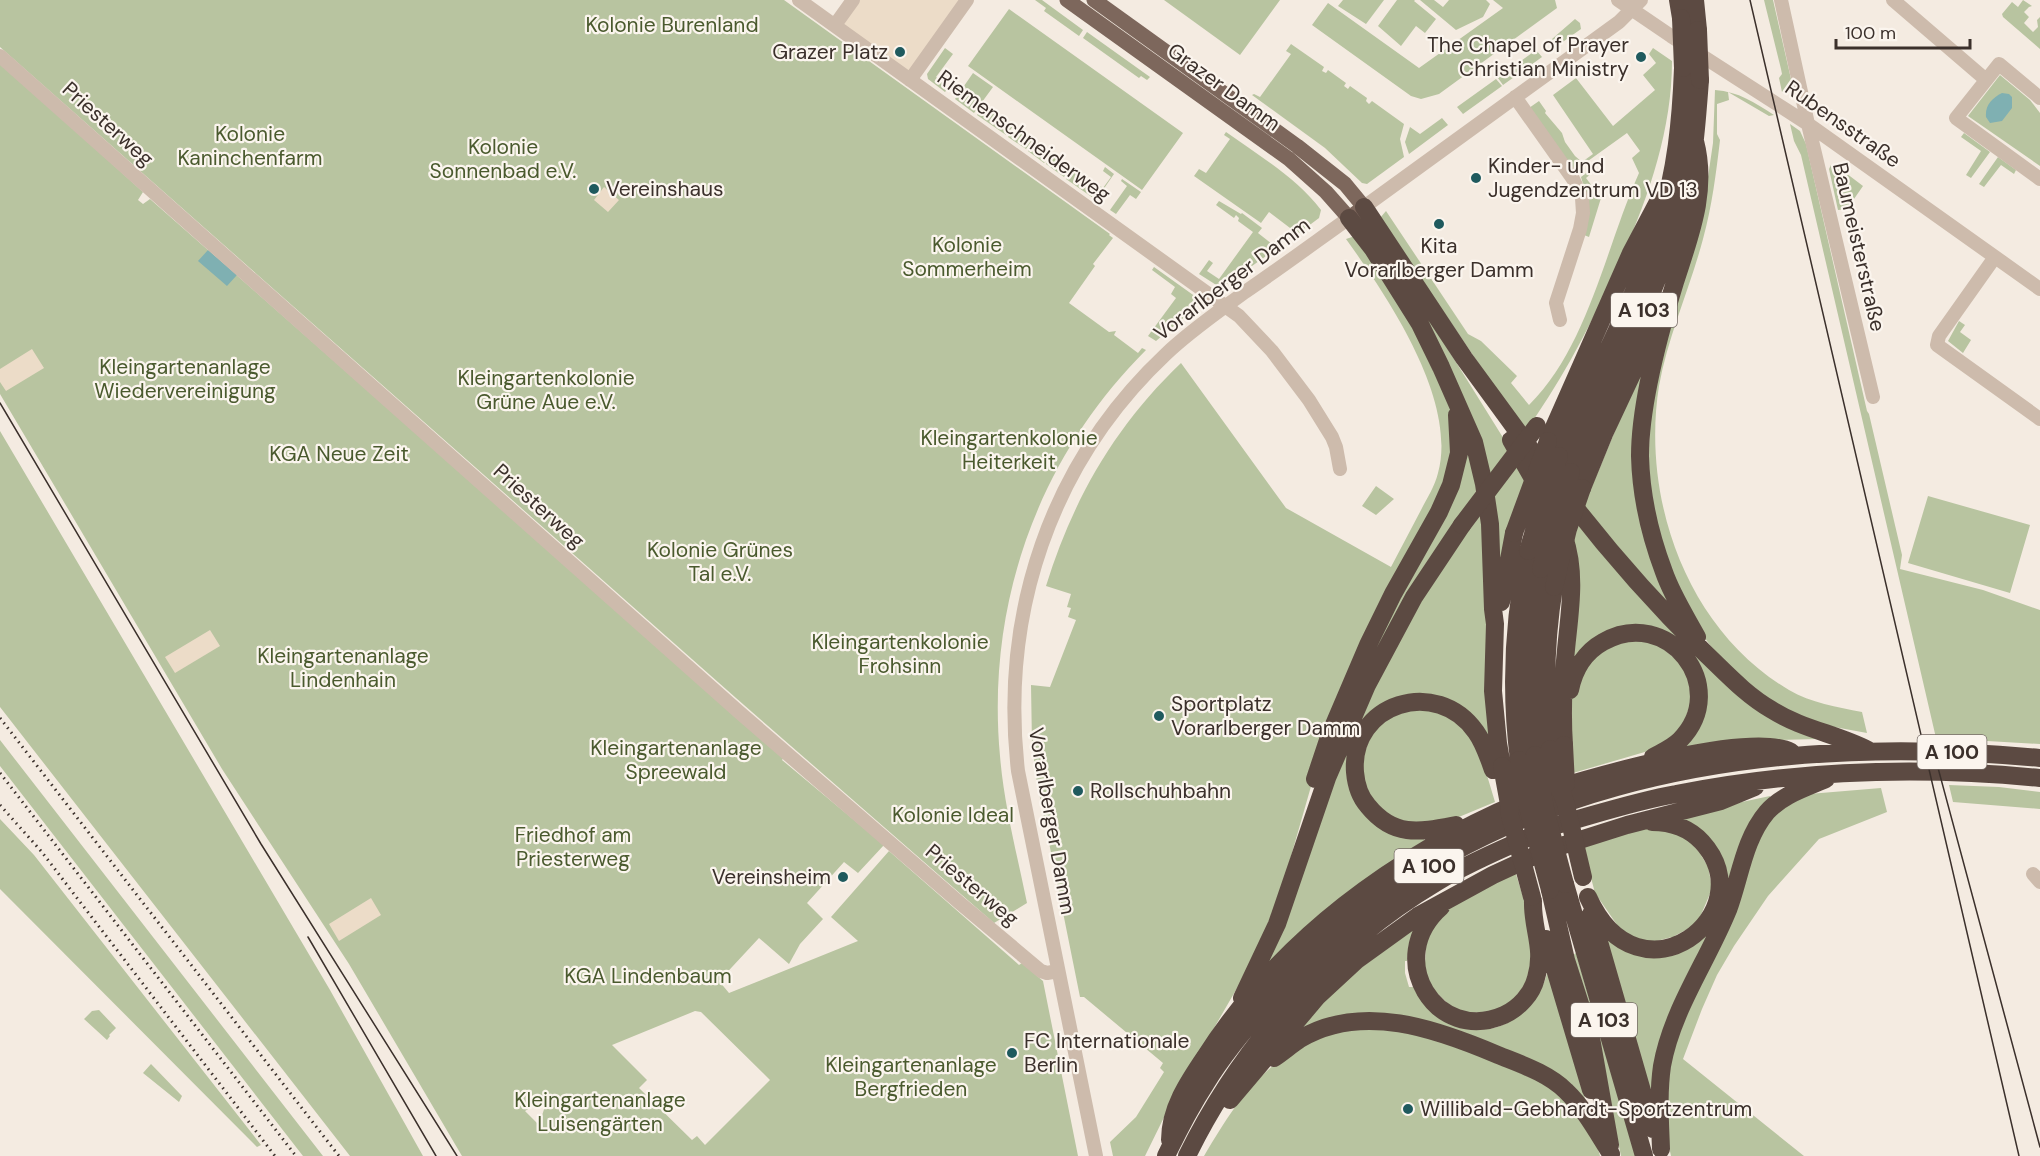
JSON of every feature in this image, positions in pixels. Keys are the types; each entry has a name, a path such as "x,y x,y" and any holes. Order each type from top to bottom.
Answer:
{"highway":[{"name":"A 103","path":"1612,1155 1591,1038 1566,960 1558,887 1546,813 1546,748 1530,705 1530,651 1541,569 1554,520 1571,472 1662,266 1686,191 1695,141 1700,80 1695,0"},
{"name":"A 103","path":"1546,748 1514,724 1514,649 1518,602 1527,551 1559,456 1639,280 1660,220 1679,134 1683,68 1679,9"},
{"path":"1695,141 1700,158 1699,194 1688,243 1674,285 1651,376 1641,444 1642,475 1650,527 1664,572 1681,609 1707,654"},
{"path":"1495,624 1514,533 1548,441 1631,253 1670,180"},
{"path":"1364,207 1464,358 1584,519 1667,615 1743,689 1771,710 1790,720 1848,740 1870,751"},
{"path":"1348,218 1373,249 1406,300 1431,347 1469,429 1484,484 1490,524 1495,624 1493,691 1498,743 1497,768 1503,806 1510,816 1532,899 1540,945 1536,981 1525,1000 1512,1011 1496,1018 1481,1021 1465,1020 1443,1010 1426,993 1417,972 1416,958 1421,934 1438,911 1454,897"},
{"path":"1662,1152 1649,1115 1591,914 1565,801 1546,748 1546,655 1554,587 1568,529 1582,488 1604,434 1674,285"},
{"path":"1464,358 1469,374 1551,509 1567,547 1571,571 1571,598 1565,663 1546,748"},
{"path":"1237,1011 1276,924 1327,778 1367,685 1414,597 1462,525 1580,366"},
{"path":"1288,887 1295,849 1330,734 1382,615 1444,503 1454,477 1459,438 1455,401"},
{"path":"1546,748 1577,668 1590,651 1613,636 1626,633 1651,634 1663,638 1683,653 1690,664 1698,686 1697,710 1687,731 1672,746 1630,768"},
{"path":"1478,821 1415,832 1402,830 1386,823 1374,814 1358,789 1355,770 1356,751 1368,727 1380,714 1406,702 1429,702 1450,708 1468,722 1497,768"},
{"path":"1168,1152 1174,1111 1198,1067 1237,1011 1290,951 1372,884 1424,850 1478,821 1545,792 1630,768 1750,747 1778,747 1798,756"},
{"name":"A 100","path":"1168,1152 1206,1083 1234,1042 1290,975 1335,933 1383,895 1478,839 1545,810 1611,788 1721,765 1870,751 1958,752 2038,758"},
{"name":"A 100","path":"1191,1149 1239,1069 1286,1008 1319,974 1394,910 1437,882 1485,856 1552,827 1619,807 1676,794 1777,778 1842,772 1950,771 2040,777"},
{"path":"1662,1152 1659,1095 1665,1056 1683,1003 1728,909 1752,837 1760,821 1778,802 1842,772"},
{"path":"1191,1149 1317,997 1357,960 1418,916 1492,875 1545,851 1627,825 1721,801 1777,778"},
{"path":"1588,897 1596,915 1613,934 1632,946 1647,949 1673,947 1688,940 1701,929 1711,915 1718,892 1718,874 1709,852 1698,838 1682,828 1664,822 1627,825"},
{"name":"A 103","path":"1558,887 1644,1156"},
{"path":"1532,899 1538,910 1584,1069 1605,1122"},
{"path":"1251,1075 1302,1039 1322,1030 1373,1020 1414,1026 1459,1039 1553,1081 1566,1090 1586,1114 1612,1155"}],"main road":[{"name":"Grazer Damm","path":"1067,0 1235,111 1322,165 1352,192 1364,207"},
{"name":"Grazer Damm","path":"1094,0 1235,111 1303,171 1348,218"},
{"name":"Vorarlberger Damm","path":"1348,218 1364,207"}],"street":[{"name":"Riemenschneiderweg","path":"799,0 1239,316 1272,351 1309,400 1332,437 1340,469"},
{"path":"835,26 853,0"},
{"path":"910,80 967,0"},
{"name":"Rubensstraße","path":"1618,0 1637,5 1808,123 2040,289"},
{"name":"Baumeisterstraße","path":"1781,0 1873,397"},
{"path":"1893,0 1985,79"},
{"name":"Vorarlberger Damm","path":"1364,207 1619,22 1637,5"},
{"name":"Priesterweg","path":"0,56 883,837 1041,971 1047,973 1058,971"},
{"path":"2040,98 1999,64 1956,118 2040,179"},
{"path":"1515,98 1573,179 1582,198 1583,213 1580,229 1556,303 1560,320"},
{"name":"Vorarlberger Damm","path":"1096,1156 1021,785 1016,746 1014,706 1016,657 1028,588 1038,552 1057,506 1094,439 1119,404 1161,358 1193,330 1348,218"},
{"path":"1995,257 1941,332 1937,345 2040,419"}],"green space":[{"path":"0,0 784,0 1110,234 1113,238 1093,264 1095,266 1069,303 1109,332 1116,331 1114,335 1138,353 1142,348 1146,350 1108,392 1076,438 1049,486 1027,536 1012,589 1002,644 998,699 1000,756 1008,811 1027,903 994,923 736,698 0,47"},
{"path":"1035,0 1042,0 1083,30 1079,36 1044,11 1046,8"},
{"path":"1164,0 1280,0 1240,55"},
{"path":"1343,0 1384,0 1366,24 1338,6"},
{"path":"1397,0 1415,0 1436,19 1425,33 1416,26 1401,46 1378,26"},
{"path":"1420,0 1434,0 1443,7 1449,0 1486,0 1490,4 1483,17 1456,30"},
{"path":"1493,0 1555,0 1557,8 1439,94 1421,99 1411,96 1312,25 1328,3 1419,68 1503,8"},
{"path":"1764,0 1773,0 1791,79 1789,87 1782,92 1779,78 1782,74"},
{"path":"2023,0 2032,6 2024,12 2029,17 2024,23 2033,32 2038,27 2037,20 2040,17 2040,49 2003,17 2002,14 2012,2 2018,7"},
{"path":"1009,9 1183,133 1142,190 968,66"},
{"path":"1575,19 1580,23 1581,29 1557,46 1552,39"},
{"path":"1087,32 1150,77 1147,80 1141,76 1139,78 1083,38"},
{"path":"1291,44 1324,67 1322,71 1326,73 1328,70 1346,83 1344,86 1348,89 1350,86 1367,98 1366,101 1369,104 1372,101 1404,124 1400,139 1404,157 1367,184 1362,183 1325,148 1252,95 1260,97 1291,54 1286,51"},
{"path":"945,48 953,54 936,77 949,87 945,92 928,79 927,74"},
{"path":"1653,48 1672,61 1667,119 1653,176 1633,231 1581,342 1525,432 1380,218 1386,211 1468,334 1481,341 1517,376 1511,383 1529,405 1549,381 1566,355 1581,325 1639,173 1632,158 1640,151 1627,133 1574,171 1529,108 1539,101 1545,113 1562,133 1565,142 1582,162 1593,154 1553,95 1576,78 1613,126 1655,90 1643,75 1656,63 1649,54"},
{"path":"1536,50 1542,57 1503,85 1498,78"},
{"path":"0,62 143,192 138,200 143,204 150,199 784,757 782,760 884,845 858,873 844,862 807,903 823,919 800,944 789,964 759,938 719,981 729,993 858,941 831,917 889,851 1019,965 1022,963 1043,981 1078,1156 462,1156 349,964 222,769 0,394","holes":["695,1011 701,1012 770,1080 705,1145 697,1136 692,1140 639,1088 647,1080 612,1045","543,1100 546,1103 539,1125 525,1111"]},
{"path":"973,73 993,87 974,113 955,99"},
{"path":"2000,75 2030,100 2040,113 2040,166 1968,116"},
{"path":"1496,79 1502,86 1463,114 1457,107"},
{"path":"1715,90 1728,92 1729,100 1717,104 1717,134 1720,140 1711,202 1703,239 1668,349 1659,386 1655,429 1657,473 1665,516 1679,558 1698,597 1723,633 1753,664 1789,690 1815,701 1862,712 1867,733 1818,724 1778,709 1717,655 1702,634 1670,575 1647,482 1653,375 1703,211 1713,143"},
{"path":"1728,92 1746,98 1774,115 1769,116"},
{"path":"985,104 1014,125 1006,135 977,115"},
{"path":"1442,118 1448,125 1409,154 1405,142 1410,127 1420,134"},
{"path":"1790,124 1800,131 1806,144 1902,555 1900,569 1983,590 2040,610 2040,744 1936,738 1801,155 1794,141"},
{"path":"1016,126 1022,131 1021,133 1033,139 1026,149 1008,137"},
{"path":"1226,132 1301,188 1321,210 1319,218 1291,239 1289,238 1294,231 1269,212 1261,223 1194,176 1199,169 1206,173 1230,139 1224,135"},
{"path":"1964,133 1990,152 1971,178 1966,175 1981,151 1961,137"},
{"path":"1035,140 1052,152 1044,163 1028,151"},
{"path":"1054,153 1060,158 1059,160 1071,166 1064,177 1046,164"},
{"path":"1998,157 2016,170 2014,174 2001,165 1984,187 1979,184"},
{"path":"1834,164 1863,186 1847,209 1838,210 1829,169"},
{"path":"1105,167 1114,174 1096,200 1066,179 1074,168 1103,188 1111,177 1103,171"},
{"path":"1590,170 1592,173 1586,178 1601,198 1589,237 1584,235 1586,194 1581,177"},
{"path":"1122,179 1141,192 1136,199 1130,195 1116,214 1110,210 1127,186 1121,181"},
{"path":"1219,201 1242,213 1262,228 1258,233 1272,244 1277,239 1283,244 1221,288 1199,274 1209,260 1213,263 1207,271 1219,279 1253,232 1238,221 1239,218 1236,215 1234,218 1216,205"},
{"name":"Sportplatz Vorarlberger Damm","path":"1355,236 1410,321 1449,404 1453,421 1454,460 1320,755 1275,912 1248,969 1172,1101 1145,1156 1113,1156 1110,1142 1136,1117 1164,1072 1160,1068 1163,1063 1084,997 1080,997 1037,783 1032,745 1031,685 1050,687 1076,620 1068,617 1071,608 1067,607 1071,594 1046,586 1069,523 1099,466 1116,438 1136,412 1181,363 1286,508 1391,567 1435,483 1441,444 1438,414 1415,350 1380,289 1346,239"},
{"path":"1393,261 1527,476 1499,577 1488,478"},
{"path":"1154,267 1196,297 1198,302 1195,308 1156,341 1148,336 1176,298 1171,294 1175,287 1152,270"},
{"path":"1959,321 1965,325 1960,332 1971,340 1963,353 1948,341"},
{"path":"1640,371 1644,373 1636,444 1681,618 1582,510"},
{"path":"0,431 330,990 423,1156 350,1156 0,707"},
{"path":"1463,439 1480,491 1337,732"},
{"path":"1376,486 1394,499 1376,515 1362,506"},
{"path":"1928,496 2030,525 2010,593 1908,563"},
{"path":"1482,508 1491,744 1458,706 1370,715 1353,793 1424,839 1425,842 1259,975 1328,793 1396,639"},
{"path":"1577,520 1651,604 1818,739 1777,740 1679,751 1705,698 1654,628 1574,661 1571,545"},
{"path":"1620,640 1653,640 1686,668 1692,700 1681,730 1655,749 1573,773 1571,701 1574,689 1592,658"},
{"path":"1403,709 1436,709 1470,733 1495,802 1442,824 1396,821 1369,798 1360,765 1373,730"},
{"path":"0,740 323,1156 303,1156 0,766"},
{"path":"1949,785 1999,787 2040,792 2040,809 1953,802"},
{"path":"1881,788 1887,812 1819,839 1768,896 1717,975 1683,1059 1804,1156 1671,1156 1667,1137 1669,1060 1750,857 1771,815 1809,794"},
{"path":"1770,797 1725,893 1676,816"},
{"path":"0,819 34,855 261,1145 257,1147 0,889"},
{"path":"1659,828 1688,838 1708,864 1712,889 1697,924 1665,941 1643,941 1622,932 1595,893 1584,843 1630,830"},
{"path":"1515,871 1524,900 1535,971 1506,1010 1459,1014 1424,981 1427,929 1441,912"},
{"path":"1415,926 1409,944 1407,961 1405,961 1405,973 1409,987 1413,987 1430,1009 1453,1024 1480,1029 1494,1028 1507,1023 1540,990 1548,969 1588,1109 1579,1097 1427,1026 1295,1032 1326,995"},
{"path":"1713,926 1653,1102 1604,933 1627,949"},
{"path":"1576,953 1636,1156 1621,1156 1607,1089 1573,955"},
{"path":"99,1010 116,1028 107,1040 84,1019 92,1011"},
{"name":"Willibald-Gebhardt-Sportzentrum","path":"1342,1028 1425,1032 1562,1091 1594,1134 1600,1156 1204,1156 1230,1114 1261,1076 1293,1051"},
{"path":"151,1064 182,1096 179,1102 143,1073"}],"shaded area":[{"name":"Grazer Platz","path":"853,0 967,0 910,80 835,25"},
{"path":"604,187 619,200 608,212 594,200"},
{"path":"32,349 44,368 6,391 0,382 0,369"},
{"path":"210,630 220,646 175,673 165,657"},
{"path":"371,898 381,915 339,941 329,924"}],"water":[{"path":"2002,93 2012,97 2012,108 2002,121 1990,123 1986,117 1988,105"},
{"path":"208,250 237,275 227,286 198,261"}],"tram line":[{"path":"1750,0 2019,1156"},
{"path":"0,403 261,844 457,1156"},
{"path":"1934,753 2040,1147"},
{"path":"308,937 436,1156"}],"railway":[{"path":"0,718 339,1156"},
{"path":"0,773 296,1156"},
{"path":"0,805 41,851 275,1156"}],"place":[{"name":"Grazer Platz","path":"900,52"},
{"name":"The Chapel of Prayer Christian Ministry","path":"1641,57"},
{"name":"Kinder- und Jugendzentrum VD 13","path":"1476,178"},
{"name":"Vereinshaus","path":"594,189"},
{"name":"Kita Vorarlberger Damm","path":"1439,224"},
{"name":"Sportplatz Vorarlberger Damm","path":"1159,716"},
{"name":"Rollschuhbahn","path":"1078,791"},
{"name":"Vereinsheim","path":"843,877"},
{"name":"FC Internationale Berlin","path":"1012,1053"},
{"name":"Willibald-Gebhardt-Sportzentrum","path":"1408,1109"}],"park label":[{"name":"Kolonie Burenland","path":"672,25"},
{"name":"Kolonie Kaninchenfarm","path":"250,146"},
{"name":"Kolonie Sonnenbad e.V.","path":"503,159"},
{"name":"Kolonie Sommerheim","path":"967,257"},
{"name":"Kleingartenanlage Wiedervereinigung","path":"185,379"},
{"name":"Kleingartenkolonie Grüne Aue e.V.","path":"546,390"},
{"name":"Kleingartenkolonie Heiterkeit","path":"1009,450"},
{"name":"KGA Neue Zeit","path":"339,454"},
{"name":"Kolonie Grünes Tal e.V.","path":"720,562"},
{"name":"Kleingartenkolonie Frohsinn","path":"900,654"},
{"name":"Kleingartenanlage Lindenhain","path":"343,668"},
{"name":"Kleingartenanlage Spreewald","path":"676,760"},
{"name":"Kolonie Ideal","path":"953,815"},
{"name":"Friedhof am Priesterweg","path":"573,847"},
{"name":"KGA Lindenbaum","path":"648,976"},
{"name":"Kleingartenanlage Bergfrieden","path":"911,1077"},
{"name":"Kleingartenanlage Luisengärten","path":"600,1112"}]}
